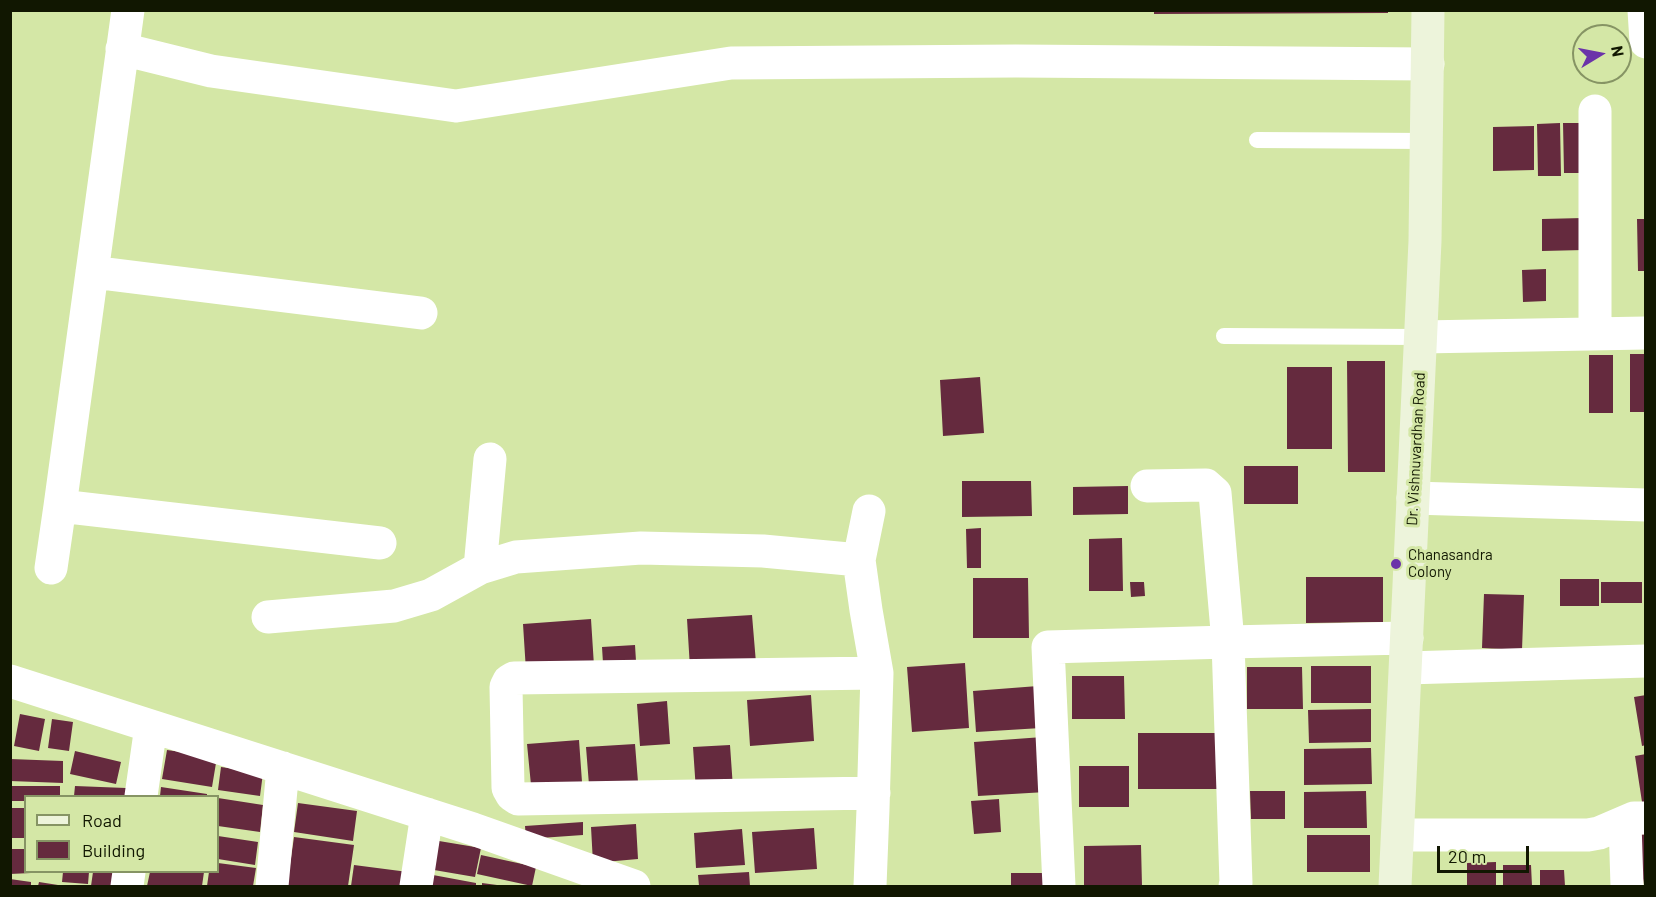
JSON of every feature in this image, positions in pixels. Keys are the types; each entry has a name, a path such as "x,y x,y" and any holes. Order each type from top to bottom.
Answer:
{"main road":[{"name":"Dr. Vishnuvardhan Road","path":"1395,886 1421,337 1428,10"}],"street":[{"path":"51,568 128,10"},
{"path":"1644,10 1646,42"},
{"path":"122,49 210,71 456,106 731,63 1016,61 1428,64"},
{"path":"1595,111 1595,334"},
{"path":"92,272 421,313"},
{"path":"1421,337 1646,333"},
{"path":"480,568 490,459"},
{"path":"1147,486 1206,484 1215,494 1228,642 1236,872 1234,886"},
{"path":"1413,498 1646,505"},
{"path":"60,506 380,543"},
{"path":"870,511 860,560 866,610 878,674 870,886"},
{"path":"268,617 394,606 431,595 480,568 516,557 641,548 763,551 860,560"},
{"path":"1059,886 1048,647 1228,642 1406,653 1646,661"},
{"path":"874,793 519,799 512,795 508,788 506,687 514,678 878,674"},
{"path":"11,682 427,814 554,872 634,886"},
{"path":"141,795 151,726"},
{"path":"272,886 283,768"},
{"path":"416,886 427,814"},
{"path":"1398,835 1588,835 1635,820 1627,886"}],"lane":[{"path":"1257,140 1426,141"},
{"path":"1224,336 1421,337"}],"building":[{"path":"1154,10 1388,10 1388,13 1154,14"},
{"path":"1560,123 1561,176 1538,176 1537,124"},
{"path":"1563,123 1593,123 1594,173 1564,173"},
{"path":"1534,126 1534,170 1493,171 1493,127"},
{"path":"1583,218 1584,250 1542,251 1542,219"},
{"path":"1637,219 1646,219 1646,271 1638,271"},
{"path":"1546,269 1546,301 1523,302 1522,270"},
{"path":"1630,354 1646,354 1646,412 1630,412"},
{"path":"1589,355 1613,355 1613,413 1589,413"},
{"path":"1347,361 1385,361 1385,472 1348,472"},
{"path":"1287,367 1332,367 1332,449 1287,449"},
{"path":"980,377 984,433 943,436 940,380"},
{"path":"1244,466 1298,466 1298,504 1244,504"},
{"path":"962,481 1031,481 1032,516 962,517"},
{"path":"1128,486 1128,514 1073,515 1073,487"},
{"path":"981,528 981,568 967,568 966,529"},
{"path":"1122,538 1123,591 1089,591 1089,539"},
{"path":"1306,577 1383,577 1383,622 1306,623"},
{"path":"973,578 1028,578 1029,638 973,638"},
{"path":"1560,579 1599,579 1599,606 1560,606"},
{"path":"1130,582 1144,582 1145,596 1131,597"},
{"path":"1601,582 1642,582 1642,603 1601,603"},
{"path":"1484,594 1524,595 1522,650 1482,648"},
{"path":"752,615 756,663 690,668 687,619"},
{"path":"591,619 594,666 526,671 523,624"},
{"path":"635,645 636,661 603,663 602,647"},
{"path":"965,663 969,728 912,732 907,667"},
{"path":"1311,666 1371,666 1371,703 1311,703"},
{"path":"1247,667 1302,667 1303,709 1247,709"},
{"path":"1072,676 1124,676 1125,719 1072,719"},
{"path":"1038,686 1041,728 976,732 973,691"},
{"path":"811,695 814,741 750,746 747,700"},
{"path":"1646,695 1646,745 1642,746 1634,697"},
{"path":"667,701 670,744 640,746 637,704"},
{"path":"1371,709 1371,742 1309,743 1308,710"},
{"path":"20,714 45,719 39,751 14,746"},
{"path":"52,719 73,722 69,751 48,748"},
{"path":"1138,733 1218,733 1218,789 1138,789"},
{"path":"1043,737 1046,792 978,796 974,742"},
{"path":"579,740 582,782 531,785 527,744"},
{"path":"635,744 638,782 589,785 586,747"},
{"path":"730,745 733,788 696,791 693,747"},
{"path":"1371,748 1372,784 1304,785 1304,749"},
{"path":"167,750 217,757 212,787 162,779"},
{"path":"75,751 121,762 116,784 70,774"},
{"path":"1646,754 1646,814 1644,815 1635,756"},
{"path":"10,759 63,761 63,783 10,781"},
{"path":"1079,766 1129,766 1129,807 1079,807"},
{"path":"221,767 263,773 260,796 218,790"},
{"path":"10,786 60,786 60,795 24,795 24,801 10,801"},
{"path":"75,786 126,788 126,795 74,795"},
{"path":"161,787 207,794 207,795 160,795"},
{"path":"1250,791 1285,791 1285,819 1251,819"},
{"path":"1366,791 1367,828 1304,828 1304,792"},
{"path":"219,798 263,805 260,832 219,826"},
{"path":"999,799 1001,832 974,834 971,801"},
{"path":"298,803 357,811 353,841 294,832"},
{"path":"10,808 24,808 24,838 10,838"},
{"path":"583,822 583,835 526,839 525,826"},
{"path":"636,824 638,859 593,863 591,827"},
{"path":"814,828 817,869 755,873 752,832"},
{"path":"742,829 745,865 696,868 694,833"},
{"path":"1646,834 1646,885 1644,885 1636,835"},
{"path":"1307,835 1370,835 1370,872 1307,872"},
{"path":"219,836 258,842 255,865 219,859"},
{"path":"294,837 354,845 348,886 287,886"},
{"path":"439,841 481,848 475,877 434,870"},
{"path":"1141,845 1142,886 1084,886 1084,846"},
{"path":"10,849 24,849 24,873 31,873 10,874"},
{"path":"481,855 536,867 532,886 477,874"},
{"path":"1496,862 1496,886 1467,886 1467,863"},
{"path":"219,863 256,868 253,886 207,886 209,873 219,873"},
{"path":"354,865 408,872 406,886 351,886"},
{"path":"1503,865 1531,865 1532,886 1503,886"},
{"path":"1540,870 1564,870 1565,886 1540,886"},
{"path":"749,872 750,886 699,886 698,875"},
{"path":"63,873 89,873 88,884 62,882"},
{"path":"93,873 121,873 120,886 91,886"},
{"path":"150,873 204,873 202,886 147,886"},
{"path":"1011,873 1050,873 1050,886 1011,886"},
{"path":"433,875 476,883 476,886 431,886"},
{"path":"10,879 31,882 31,886 10,886"},
{"path":"39,882 58,885 58,886 38,886"},
{"path":"482,883 497,885 497,886 482,886"}],"place":[{"name":"Chanasandra Colony","path":"1396,564"}]}
